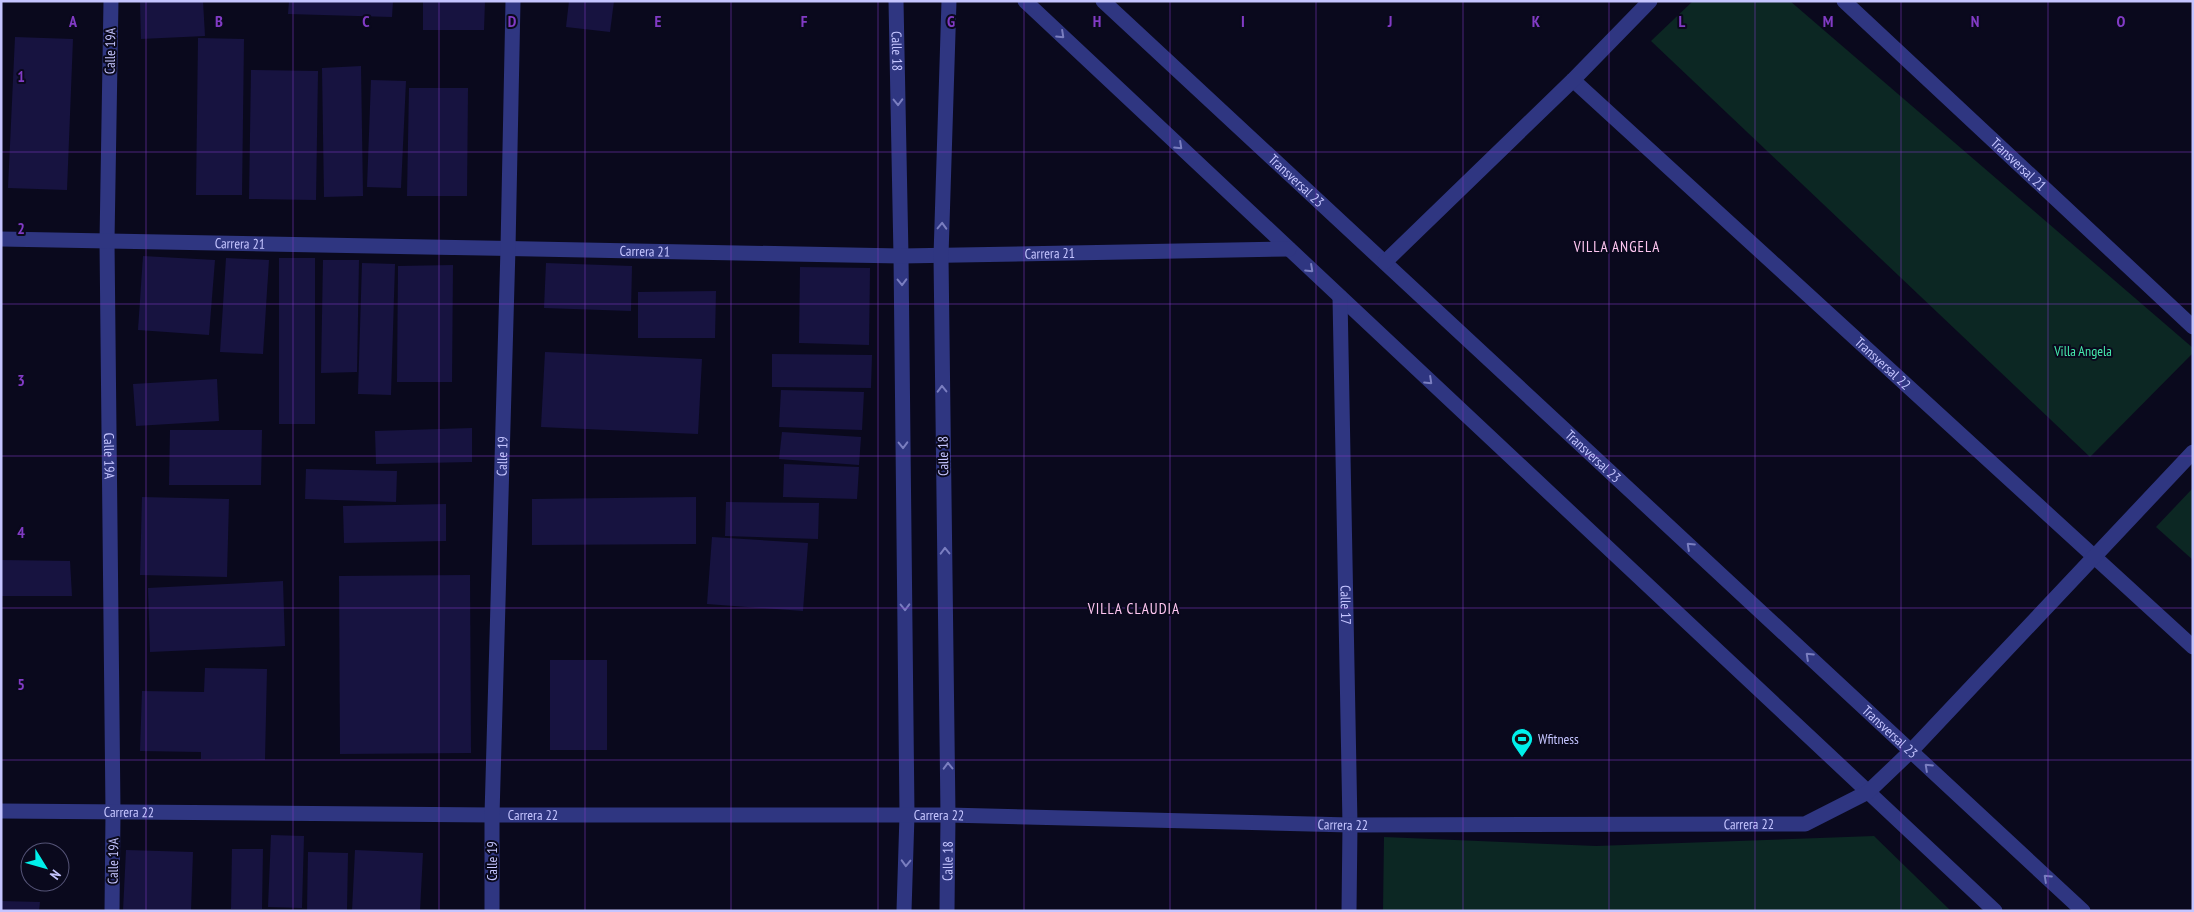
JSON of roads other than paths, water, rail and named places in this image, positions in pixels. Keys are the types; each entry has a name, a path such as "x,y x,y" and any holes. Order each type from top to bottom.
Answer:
{"street":[{"name":"Calle 19A","path":"111,1 106,241 113,812 112,911"},
{"name":"Calle 19","path":"492,911 492,815 513,1"},
{"name":"Calle 18","path":"896,1 901,256 907,816 904,911"},
{"name":"Calle 18","path":"947,911 948,815 940,256 949,1"},
{"path":"1026,1 1995,911"},
{"name":"Transversal 23","path":"1103,1 2083,911"},
{"path":"1385,262 1573,80 1650,1"},
{"name":"Transversal 21","path":"1844,1 2193,327"},
{"name":"Transversal 22","path":"1573,80 2193,648"},
{"name":"Carrera 21","path":"1,239 901,256 1289,249"},
{"name":"Calle 17","path":"1340,297 1350,826 1349,911"},
{"name":"Carrera 22","path":"1,811 492,815 948,815 1350,826 1804,824 1868,792 1911,751 2193,452"}],"place":[{"name":"Wfitness","path":"1522,758"}],"district":[{"name":"VILLA ANGELA","path":"1617,247"},
{"name":"VILLA CLAUDIA","path":"1134,609"}],"park label":[{"name":"Villa Angela","path":"2083,351"}]}
